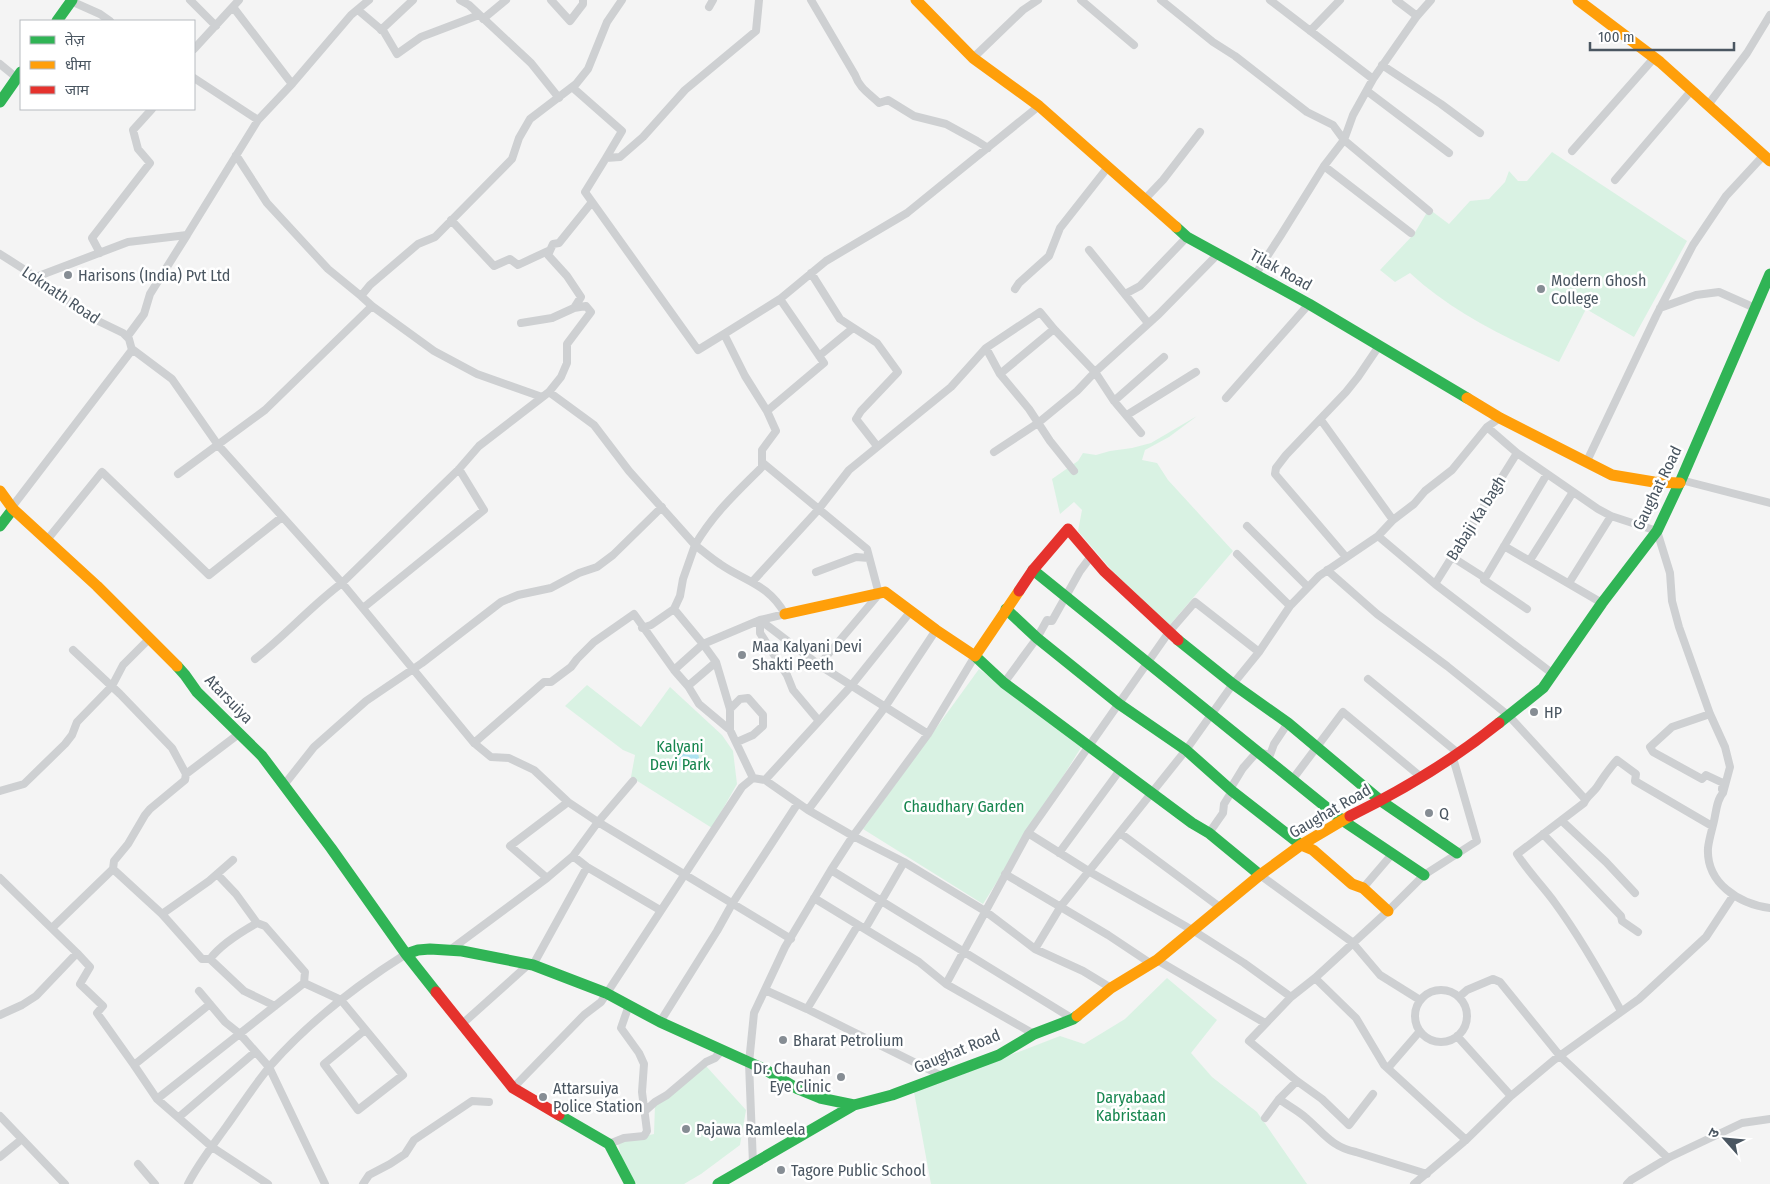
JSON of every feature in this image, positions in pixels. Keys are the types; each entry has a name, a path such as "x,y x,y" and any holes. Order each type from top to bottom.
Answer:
{"street":[{"path":"190,0 216,26"},
{"path":"195,48 239,0"},
{"path":"381,30 413,0"},
{"path":"460,0 470,5 532,63 559,98"},
{"path":"358,10 384,32 397,54 421,37 481,17 506,0"},
{"path":"551,0 570,21 583,4 583,0"},
{"path":"361,296 370,285 418,244 435,237 512,159 519,138 530,119 572,87 588,69 607,22 622,0"},
{"path":"606,158 620,157 643,137 685,90 756,31 759,0"},
{"path":"811,0 855,75 858,85 863,90 879,103 888,100 914,116 946,124 988,148"},
{"name":"Tilak Road","path":"916,0 973,58 1039,106 1187,237 1309,304 1500,418 1612,474 1654,482 1681,482"},
{"path":"973,58 1023,10 1038,0"},
{"path":"1081,0 1134,44"},
{"path":"1161,0 1213,42 1236,56 1307,112 1333,125 1344,140 1429,210"},
{"path":"1270,0 1373,79"},
{"path":"1310,31 1340,0"},
{"path":"1396,0 1417,16"},
{"path":"1255,275 1324,166 1344,140 1353,116 1373,79 1417,16 1431,0"},
{"path":"1578,0 1654,58 1767,158 1726,196 1700,233 1660,308 1587,461"},
{"path":"58,20 72,1 109,20"},
{"path":"365,1 258,120 150,294 144,314 125,335 132,349 172,379 218,445 342,582 474,743 491,757 508,758 534,770 568,802 598,822 790,939"},
{"path":"232,7 292,84"},
{"path":"1708,106 1747,53 1770,15"},
{"path":"1572,152 1654,58"},
{"path":"0,64 19,75 0,102"},
{"path":"1382,65 1441,104 1480,134"},
{"path":"195,79 258,120"},
{"path":"572,87 622,131 585,192 698,350 780,299 826,260 907,213 1039,106"},
{"path":"1367,91 1450,153"},
{"path":"1615,180 1691,91"},
{"path":"100,254 92,238 150,163 138,149 133,130 151,110"},
{"path":"1145,199 1163,180 1200,132"},
{"path":"236,156 267,203 328,269 372,306 443,356 477,374 546,395 594,426 629,471 695,545 722,565 753,581 775,600 785,614"},
{"path":"1324,166 1411,233"},
{"path":"1015,289 1019,283 1049,256 1060,228 1108,167"},
{"path":"574,308 581,297 567,276 548,255 553,244 559,242 592,202"},
{"path":"451,220 494,266 510,259 518,266 550,250"},
{"path":"36,276 100,254 128,242 187,236"},
{"path":"1125,294 1140,286 1187,237"},
{"path":"1089,250 1148,324"},
{"name":"Loknath Road","path":"0,254 36,276 92,318 125,335"},
{"path":"994,452 1038,423 1077,392 1095,372 1148,324 1218,254"},
{"path":"811,273 840,319 877,343 898,372 860,411 856,419 877,446"},
{"name":"Gaughat Road","path":"718,1184 854,1105 892,1095 999,1055 1034,1034 1073,1018 1111,988 1154,962 1260,875 1301,845 1342,820 1381,801 1456,756 1542,688 1602,603 1657,532 1681,482 1770,274"},
{"path":"1660,308 1696,295 1714,292 1722,293 1755,308"},
{"path":"767,411 824,363 780,299"},
{"path":"1226,398 1309,304"},
{"path":"178,474 265,410 372,306"},
{"path":"255,659 279,640 322,598 342,582 459,469 479,446 546,395 561,377 567,363 567,344 591,312 586,306 574,308 552,318 521,323"},
{"path":"753,581 818,510 848,470 951,387 986,348 1040,312 1095,372 1114,401 1141,433"},
{"path":"819,356 852,328"},
{"path":"1000,374 1054,329"},
{"path":"642,628 651,626 674,609 680,596 683,579 695,545 707,525 762,467 762,450 776,431 767,411 745,376 724,334"},
{"path":"1346,557 1275,474 1276,468 1286,455 1321,420 1358,377 1379,346"},
{"path":"986,348 1000,374 1029,409 1074,471"},
{"path":"0,526 132,349"},
{"path":"1114,401 1164,357"},
{"path":"1127,415 1196,372"},
{"path":"1034,949 1061,906 1186,750 1290,606 1319,576 1378,536 1393,520 1414,504 1425,491 1452,470 1487,427 1500,418"},
{"path":"1321,420 1393,520"},
{"path":"1487,427 1517,453 1611,516 1657,532 1670,573 1672,601 1679,627 1710,714 1725,747 1730,767 1724,792 1721,796"},
{"name":"Babaji Ka bagh","path":"1435,584 1517,453"},
{"path":"763,463 867,549 878,594"},
{"path":"362,608 484,510 459,469"},
{"path":"47,540 102,472 209,575 282,517"},
{"path":"1485,578 1547,474"},
{"path":"1681,482 1770,503"},
{"name":"Atarsuiya","path":"0,491 12,508 97,586 186,675 197,692 240,732 262,756 331,848 406,954 513,1088 580,1129 609,1144"},
{"path":"1530,560 1573,492"},
{"path":"284,785 314,747 366,701 457,637 501,602 551,588 579,573 597,567 613,555 662,507"},
{"path":"1569,583 1611,516"},
{"path":"1247,526 1308,587"},
{"path":"753,1164 749,1064 754,1013 785,947 853,836 928,734 975,656 1032,570 1068,529 1104,571 1169,632 1233,684 1288,723 1381,801 1457,852"},
{"path":"1378,536 1435,584 1553,674"},
{"path":"1504,546 1602,603"},
{"path":"1237,554 1290,606"},
{"path":"1004,683 1037,638 1047,620 1052,621 1080,570 1092,555"},
{"path":"816,572 856,557 869,558"},
{"path":"1452,557 1528,609"},
{"path":"1032,570 1067,596 1148,664 1342,820 1424,875"},
{"path":"1327,570 1377,614 1447,666 1509,716 1586,799"},
{"path":"674,670 703,644 760,620 885,592 975,656 1004,683 1192,823 1209,833 1260,875 1352,942 1380,975 1420,1000"},
{"path":"820,665 878,594"},
{"path":"946,984 1028,833 1169,632 1195,602 1258,652"},
{"path":"674,609 716,662 730,709 730,730"},
{"path":"1006,609 1037,638 1119,704 1186,750 1232,791 1301,845 1313,850 1352,884 1363,888 1388,910"},
{"path":"765,780 851,686 911,611"},
{"path":"474,743 544,682 551,682 571,667 577,658 594,642 634,614 642,628 688,686 699,704 730,730 753,778"},
{"path":"760,620 820,665 928,734"},
{"path":"760,620 760,633 787,675 793,690 819,721"},
{"path":"808,810 885,707 936,630"},
{"path":"0,791 24,784 65,744 72,735 76,722 112,686 123,665 149,639"},
{"path":"52,928 113,869 114,861 128,844 144,815 185,780 186,774 172,748 112,686 73,650"},
{"path":"688,686 716,662"},
{"path":"1368,679 1456,756 1477,841 1457,852 1424,875 1315,978 1290,997 1249,1041 1322,1099 1349,1125 1373,1094"},
{"path":"730,709 740,699 748,698 762,715 763,726 753,735 737,742"},
{"path":"1292,780 1343,712 1421,777"},
{"path":"1710,714 1672,727 1650,747 1653,752 1702,780 1706,774 1723,782 1708,848 1711,870 1733,896 1749,904 1770,908"},
{"path":"1257,752 1270,755 1274,744 1288,723"},
{"path":"186,774 240,732"},
{"path":"1209,833 1223,813 1224,804 1239,774 1257,752"},
{"path":"1621,1011 1575,933 1517,854 1584,803 1598,786 1602,776 1617,760 1636,774 1636,781 1712,826"},
{"path":"1059,852 1120,770"},
{"path":"513,1088 584,1015 601,1002 742,787 753,778 765,780 808,810 904,862 985,911 1034,949 1083,971 1111,988"},
{"path":"450,950 547,878 572,856 633,781"},
{"path":"547,878 510,846 568,802"},
{"path":"660,1022 732,904 798,803"},
{"path":"1562,821 1606,862 1635,893"},
{"path":"1028,833 1090,872 1194,931 1244,963 1290,997"},
{"path":"1120,833 1221,908"},
{"path":"1543,834 1621,916 1622,921 1638,932"},
{"path":"1363,888 1393,853"},
{"path":"572,856 587,867 660,910"},
{"path":"162,914 233,860"},
{"path":"808,1010 862,927 882,900 904,862"},
{"path":"461,1025 531,965 587,867"},
{"path":"113,869 162,914 202,960 210,959 242,931 256,923"},
{"path":"831,870 1073,1018"},
{"path":"158,1099 304,983 305,972 265,926 256,923 236,894 217,874"},
{"path":"1005,874 1154,962 1265,1023"},
{"path":"0,878 90,967 80,984 103,1006 97,1013 158,1099 212,1147 268,1184"},
{"path":"1414,1184 1466,1140 1511,1096 1560,1056 1639,999 1706,937 1733,896"},
{"path":"814,898 919,962 946,984 1034,1034"},
{"path":"188,1184 269,1067 285,1050 340,1000 406,954 418,950 462,951 531,965 606,993 660,1022 749,1064 764,1069 798,1089 820,1098 854,1105"},
{"path":"0,1015 36,996 77,953"},
{"path":"210,959 244,991 275,1006"},
{"path":"1315,978 1356,1018 1384,1065 1466,1140"},
{"path":"1459,997 1467,990 1493,979 1500,982 1560,1056 1668,1158"},
{"path":"304,983 340,1000 403,1074 358,1110 324,1064 365,1030"},
{"path":"765,990 940,1076"},
{"path":"1435,990 1452,992 1459,997 1467,1012 1463,1029 1457,1036 1442,1042 1426,1037 1416,1024 1416,1007 1420,1000 1435,990"},
{"path":"199,991 225,1022 240,1034 269,1067 325,1184"},
{"path":"134,1065 210,1004"},
{"path":"629,1005 622,1028 639,1052 644,1064 642,1092 647,1131 644,1136 624,1138 609,1144 630,1184"},
{"path":"1388,1068 1420,1031"},
{"path":"1457,1036 1511,1096"},
{"path":"645,1111 706,1062 715,1058 722,1050"},
{"path":"179,1117 256,1052"},
{"path":"1265,1118 1279,1099 1297,1081"},
{"path":"1279,1099 1305,1116 1328,1139 1344,1149 1427,1174"},
{"path":"363,1184 369,1176 404,1154 414,1140 472,1101 489,1102"},
{"path":"0,1116 65,1184"},
{"path":"1627,1184 1668,1158 1742,1123 1770,1119"},
{"path":"0,1158 22,1139"},
{"path":"138,1164 155,1184"},
{"path":"369,1176 374,1184"}],"green space":[{"path":"1552,152 1687,241 1634,337 1586,309 1559,362 1481,324 1444,300 1410,273 1395,282 1380,270 1414,234 1429,209 1449,224 1470,201 1489,199 1505,182 1509,171 1518,181 1527,181"},
{"path":"1197,416 1169,437 1145,450 1142,460 1157,463 1168,480 1233,551 1169,626 1127,588 1078,531 1082,510 1074,502 1060,514 1052,479 1078,461 1083,453 1096,455 1151,443"},
{"name":"Chaudhary Garden","path":"979,669 1082,746 983,904 863,829"},
{"name":"Kalyani Devi Park","path":"587,685 641,727 670,687 722,735 733,751 737,784 712,828 631,777 635,755 623,750 565,706"},
{"name":"Daryabaad Kabristaan","path":"1167,978 1217,1020 1191,1053 1212,1077 1257,1112 1307,1184 931,1184 914,1092 1060,1036 1084,1044 1125,1019"},
{"path":"706,1066 746,1110 740,1145 701,1174 684,1184 637,1184 624,1167 618,1144 622,1141 654,1134 655,1105"}],"water":[{"path":"688,748 696,751 699,759 696,767 688,770 680,767 677,759 680,751"}],"traffic: fast":[{"path":"58,20 72,0"},
{"path":"0,102 20,73"},
{"path":"1176,227 1187,237 1309,304 1467,398"},
{"path":"1499,723 1543,688 1602,603 1657,531 1770,274"},
{"path":"0,526 13,509"},
{"path":"1033,570 1342,820 1424,875"},
{"path":"1006,609 1037,638 1119,704 1186,750 1232,791 1301,845"},
{"path":"1178,640 1233,684 1288,723 1381,801 1457,853"},
{"path":"975,656 1004,683 1192,823 1209,833 1260,875"},
{"path":"177,666 197,692 262,756 331,848 406,954 436,992"},
{"path":"406,954 430,949 462,951 533,965 606,993 660,1022 764,1069 798,1089 820,1098 854,1105"},
{"path":"718,1184 854,1105 892,1095 999,1055 1034,1034 1077,1016"},
{"path":"559,1115 609,1144 630,1184"}],"traffic: slow":[{"path":"916,0 973,58 1039,106 1176,227"},
{"path":"1578,0 1660,62 1770,161"},
{"path":"1467,398 1500,418 1612,475 1654,482 1680,483"},
{"path":"0,491 13,509 97,586 177,666"},
{"path":"785,614 885,592 975,656 1019,591"},
{"path":"1077,1016 1111,988 1157,960 1260,875 1301,845 1350,816"},
{"path":"1301,845 1313,850 1352,884 1363,888 1388,911"}],"traffic: jam":[{"path":"1019,591 1033,570 1068,529 1104,571 1178,640"},
{"path":"1350,816 1427,774 1499,723"},
{"path":"436,992 513,1088 559,1115"}],"place":[{"name":"Harisons (India) Pvt Ltd","path":"68,275"},
{"name":"Modern Ghosh College","path":"1541,289"},
{"name":"Maa Kalyani Devi Shakti Peeth","path":"742,655"},
{"name":"HP","path":"1534,712"},
{"name":"Q","path":"1429,813"},
{"name":"Bharat Petrolium","path":"783,1040"},
{"name":"Dr. Chauhan Eye Clinic","path":"841,1077"},
{"name":"Attarsuiya Police Station","path":"543,1097"},
{"name":"Pajawa Ramleela","path":"686,1129"},
{"name":"Tagore Public School","path":"781,1170"}]}
